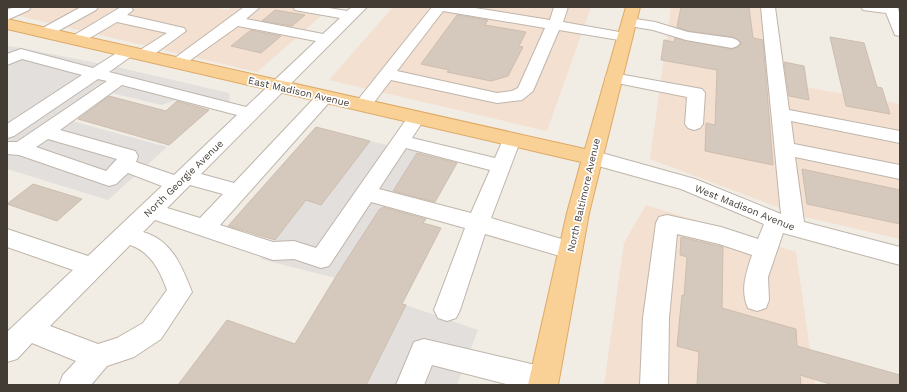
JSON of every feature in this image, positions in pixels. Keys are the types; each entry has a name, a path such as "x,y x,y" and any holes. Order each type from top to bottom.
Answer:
{"main road":[{"name":"North Baltimore Avenue","path":"544,382 570,250 591,157 629,22"},
{"name":"East Madison Avenue","path":"7,24 591,157"}],"street":[{"path":"7,16 24,7"},
{"path":"9,57 91,7"},
{"path":"76,40 132,7"},
{"path":"176,63 253,7"},
{"path":"300,7 355,12"},
{"path":"363,105 439,7"},
{"path":"443,7 555,26 629,22 655,26 686,36 732,43"},
{"path":"388,74 497,98 516,96 525,91 549,33 555,26 561,7"},
{"path":"757,300 756,277 766,251 785,224 785,149 768,7"},
{"path":"868,7 890,9 900,32"},
{"name":"North Georgie Avenue","path":"7,349 355,12"},
{"path":"7,132 95,74 179,31 115,17"},
{"path":"234,21 326,39"},
{"path":"9,57 21,54 250,113"},
{"path":"613,78 696,93 694,124"},
{"path":"14,149 45,132 119,80"},
{"path":"204,228 325,97"},
{"path":"781,114 900,137"},
{"path":"150,210 272,251 294,250 321,259 416,118"},
{"path":"14,149 109,179 124,165 128,156 45,132"},
{"path":"447,310 478,223 512,139"},
{"path":"401,140 501,166"},
{"path":"785,149 900,172"},
{"name":"West Madison Avenue","path":"591,157 688,184 785,224 900,256"},
{"path":"124,165 181,181 238,191"},
{"path":"366,193 478,223 570,250"},
{"path":"654,385 656,318 667,223 721,236 766,251"},
{"path":"73,385 98,358 125,348 152,331 180,292 170,265 148,242 125,235"},
{"path":"7,238 91,267"},
{"path":"28,329 98,358"},
{"path":"410,385 424,350 544,382"}],"shaded area":[{"path":"7,7 212,7 228,10 232,7 319,7 329,9 257,72 7,13"},
{"path":"393,7 591,7 547,131 329,80"},
{"path":"671,7 760,7 771,81 900,104 900,239 801,216 650,159"},
{"path":"10,46 117,67 229,93 230,105 215,110 180,99 161,105 107,92 68,120 167,147 108,200 7,169 7,47"},
{"path":"370,141 418,152 335,278 261,259 306,200 321,205"},
{"path":"646,205 796,252 815,385 604,385 624,243"},
{"path":"406,305 478,330 457,385 366,385"}],"building":[{"path":"681,7 749,7 753,38 763,40 773,165 705,151 706,123 715,125 717,70 661,60 664,40 674,42 675,38 732,49 738,47 742,43 732,37 688,31 677,27"},
{"path":"275,10 305,15 292,26 262,21"},
{"path":"457,15 488,20 485,25 526,32 519,46 523,47 508,76 491,81 447,72 449,70 421,64"},
{"path":"251,30 281,36 261,53 231,46"},
{"path":"830,37 864,43 877,87 882,88 890,114 846,106"},
{"path":"784,62 804,66 809,100 789,96"},
{"path":"109,96 166,111 177,101 209,110 169,145 78,119"},
{"path":"316,127 370,141 321,205 306,200 275,240 228,226"},
{"path":"417,153 457,163 435,202 393,191"},
{"path":"802,169 900,190 900,224 807,204"},
{"path":"33,184 82,199 57,221 7,204"},
{"path":"383,207 426,219 423,223 441,228 402,304 406,305 366,385 178,385 227,320 295,344 335,278 379,210"},
{"path":"681,237 723,247 722,308 796,329 797,346 900,375 900,385 833,385 800,375 801,385 697,385 699,352 677,346 682,295 684,296 687,257 680,255"}]}
